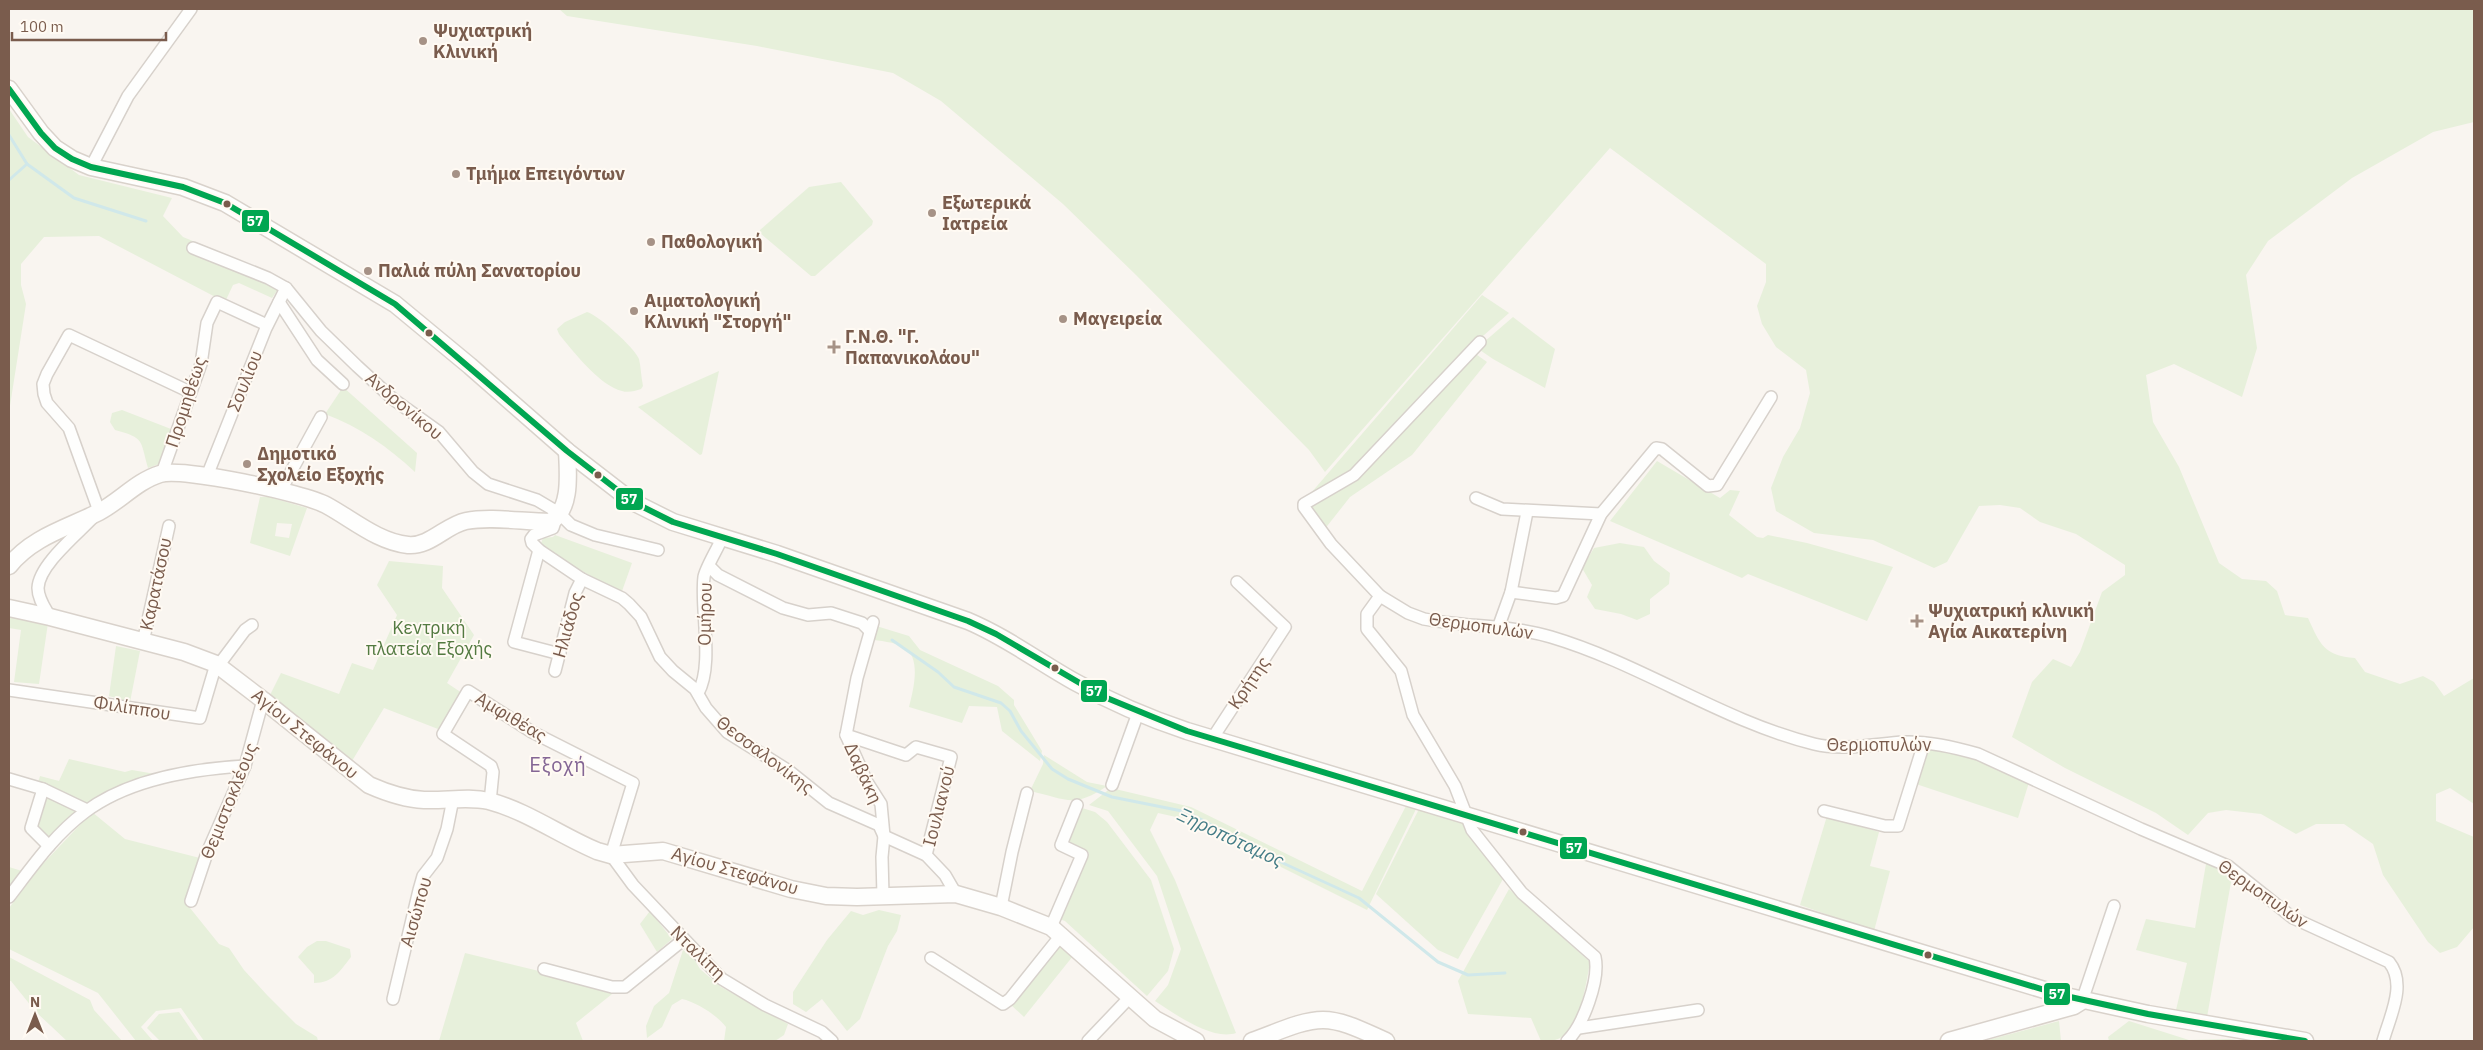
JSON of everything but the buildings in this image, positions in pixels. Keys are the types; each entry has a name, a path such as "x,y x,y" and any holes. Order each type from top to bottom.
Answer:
{"main road":[{"path":"9,89 41,134 55,148 91,167 130,174 202,194 225,203 395,304 420,323 567,451 633,502 673,522 777,554 990,630 1075,682 1138,713 1212,739 2082,1001 2305,1041"},
{"path":"9,566 37,541 68,524 99,512 144,482 162,473 208,476 305,496 323,503 372,533 408,545 423,543 450,526 468,521 550,522 558,516 566,498 567,451"},
{"name":"Αγίου Στεφάνου","path":"9,608 184,652 217,665 369,786 404,798 490,802 511,809 576,843 611,855 663,851 791,889 826,896 956,894 1001,906 1056,931 1155,1019 1196,1041"},
{"path":"1949,1041 2074,1006 2082,1001"},
{"path":"1252,1041 1322,1020 1338,1022 1386,1041"}],"street":[{"path":"91,167 128,96 191,9"},
{"name":"Ανδρονίκου","path":"193,248 268,278 286,288 321,331 357,366 393,399 439,432 473,472 488,484 537,500 572,525 595,535 658,550"},
{"name":"Σουλίου","path":"208,476 267,326 286,288"},
{"name":"Προμηθέως","path":"162,473 190,392 202,364 207,323 217,302 267,326"},
{"path":"279,302 317,360 343,384"},
{"path":"50,617 40,597 40,576 55,556 99,512 69,428 47,402 44,394 43,384 47,374 69,335 190,392"},
{"name":"Θερμοπυλών","path":"1480,342 1354,475 1304,504 1304,507 1331,544 1380,596 1408,613 1424,619 1550,636 1617,660 1740,718 1812,744 1842,748 1906,742 1924,743 1956,747 1978,754 2141,829 2228,866 2293,918 2389,962 2395,969 2399,985 2384,1041"},
{"path":"1511,592 1556,598 1563,596 1601,514 1654,449 1658,447 1708,486 1714,487 1719,483 1771,397"},
{"path":"281,490 321,416"},
{"path":"1476,498 1502,509 1528,512 1601,514"},
{"path":"1498,628 1511,592 1528,512"},
{"path":"558,516 553,528 534,535 531,539 532,543 539,550 514,642 560,654"},
{"name":"Καρατάσου","path":"143,642 169,526"},
{"name":"Ομήρου","path":"698,692 703,684 704,669 706,619 704,584 709,566 722,538"},
{"name":"Θεσσαλονίκης","path":"539,550 582,579 629,604 641,617 660,657 698,692 706,708 728,732 788,771 829,803 879,825 884,836 926,855 944,875 956,894"},
{"name":"Δαβάκη","path":"709,566 718,575 783,608 808,615 831,613 872,627 856,684 846,735 867,782 880,804 884,836 882,857 883,896"},
{"name":"Ηλιάδος","path":"555,671 575,593 582,579"},
{"name":"Κρήτης","path":"1212,739 1285,628 1238,582"},
{"path":"1380,596 1367,614 1367,629 1401,671 1413,715 1455,786 1464,815 1476,837 1522,893 1595,957 1596,974 1579,1028 1567,1041"},
{"path":"217,665 245,630 252,625"},
{"name":"Φιλίππου","path":"9,690 200,718 217,665"},
{"name":"Αμφιθέας","path":"490,802 493,772 491,766 448,740 443,734 468,691 532,732 633,783 611,855"},
{"name":"Θεμιστοκλέους","path":"191,901 207,853 245,766 263,700"},
{"path":"1112,785 1138,713"},
{"name":"Ιουλιανού","path":"846,735 906,755 916,747 951,757 926,855"},
{"path":"1824,811 1886,826 1898,826 1924,743"},
{"path":"9,897 49,846 87,810 119,794 164,777 212,768 245,766"},
{"path":"9,779 43,789 87,810"},
{"path":"43,789 31,828 49,846"},
{"path":"1001,906 1027,793"},
{"name":"Αισώπου","path":"393,999 419,890 424,876 437,858 447,828 452,799"},
{"path":"930,958 1003,1004 1010,1000 1056,931 1082,855 1060,845 1077,805"},
{"name":"Νταλίπη","path":"611,855 633,885 683,940 722,979 765,1005 822,1032 832,1041"},
{"path":"2082,1001 2114,906"},
{"path":"544,969 612,987 624,987 683,940"},
{"path":"1088,1041 1130,997"},
{"path":"1579,1028 1698,1010"}],"green space":[{"path":"559,9 2474,9 2474,122 2433,132 2352,178 2268,241 2246,275 2257,348 2242,397 2174,364 2146,375 2153,422 2179,467 2219,563 2242,579 2266,581 2277,591 2285,615 2308,618 2324,647 2336,655 2355,658 2365,672 2400,684 2423,676 2434,682 2444,696 2474,678 2474,804 2450,788 2436,794 2436,821 2474,837 2474,927 2457,947 2440,953 2428,942 2383,875 2373,844 2344,824 2316,824 2296,834 2261,814 2226,810 2208,813 2188,835 2156,813 2065,768 2012,737 2032,682 2053,659 2071,667 2080,652 2102,592 2125,575 2125,565 2076,534 2040,522 2020,508 2000,505 1979,506 1947,562 1934,568 1873,540 1814,533 1776,511 1771,488 1783,457 1800,428 1810,393 1806,370 1776,347 1762,324 1757,306 1766,282 1766,264 1610,148 1325,472 1309,450 1063,204 941,101 893,73 757,46 567,16"},
{"path":"9,109 28,137 79,175 172,198 163,216 183,237 260,268 283,282 272,298 239,283 233,285 225,302 99,236 44,237 21,264 21,285 26,304 9,412"},
{"path":"841,182 873,221 872,225 815,276 811,276 760,233 760,230 809,187"},
{"path":"1482,295 1509,313 1475,343 1353,472 1313,494 1311,493"},
{"path":"587,312 607,325 636,354 639,359 643,386 641,389 624,392 605,382 587,367 559,334 557,329 565,322"},
{"path":"1513,317 1555,349 1545,388 1477,348"},
{"path":"1473,352 1487,362 1412,455 1350,497 1324,530 1307,505 1356,478"},
{"path":"719,371 702,454 700,455 638,407"},
{"path":"343,387 417,453 415,472 373,438 325,414"},
{"path":"122,410 171,429 159,464 148,468 142,446 137,438 115,430 110,422 112,413"},
{"path":"1657,461 1720,498 1730,490 1740,491 1729,515 1757,537 1763,538 1768,535 1807,543 1893,567 1867,621 1748,574 1742,578 1610,521"},
{"path":"260,497 269,497 307,508 290,556 250,543","holes":["277,523 292,524 289,538 275,536"]},
{"path":"555,535 632,563 621,594 540,546 543,538"},
{"path":"1620,543 1644,547 1654,561 1670,573 1669,584 1650,599 1650,614 1637,620 1621,614 1595,609 1587,597 1592,585 1582,568 1594,548"},
{"name":"Κεντρική πλατεία Εξοχής","path":"389,561 443,566 442,588 474,635 447,683 462,693 438,729 384,708 352,761 270,695 281,673 339,694 352,663 373,670 397,615 377,585"},
{"path":"9,615 48,623 39,684 14,682 21,630 9,628"},
{"path":"873,625 909,636 920,650 998,686 1014,700 1014,705 1042,751 1040,761 1002,731 997,707 969,706 962,723 909,707 915,675 915,667 910,652 900,645 869,639"},
{"path":"116,646 140,651 130,702 109,696"},
{"path":"1928,748 1974,757 2030,779 2018,818 1916,784"},
{"path":"1044,755 1087,782 1107,786 1086,798 1077,800 1062,799 1030,791 1043,764"},
{"path":"69,759 125,772 132,770 161,775 86,809 37,786 40,776 59,781"},
{"path":"1111,788 1191,807 1362,891 1407,804 1417,807 1367,910 1185,819 1158,813 1150,830 1175,880 1236,1033 1226,1034 1205,1030 1194,1025 1155,1001 1168,985 1181,949 1157,876 1108,811 1089,805"},
{"path":"45,792 84,810 47,840 34,825"},
{"path":"1079,807 1095,812 1107,822 1151,880 1174,949 1168,971 1147,996 1065,921 1059,919 1089,853 1069,843"},
{"path":"1419,809 1463,822 1503,879 1458,959 1438,950 1376,894"},
{"path":"92,812 125,839 200,858 186,903 219,944 229,948 244,970 267,995 296,1024 317,1037 318,1041 204,1041 181,1008 156,1011 141,1027 153,1041 136,1041 98,993 9,949 9,908 40,867"},
{"path":"1827,816 1879,832 1870,866 1890,871 1874,931 1800,905"},
{"path":"2207,858 2233,871 2207,1017 2176,1010 2187,963 2136,950 2146,919 2195,928"},
{"path":"9,867 22,871 9,892"},
{"path":"1509,889 1590,962 1578,1015 1567,1032 1556,1040 1541,1041 1531,1018 1468,1014 1458,981"},
{"path":"879,910 901,915 897,931 888,946 860,1019 847,1031 822,999 806,1012 793,1004 793,992 827,940 851,911 863,915"},
{"path":"650,911 672,939 657,952 640,924"},
{"path":"317,941 326,941 350,949 351,957 331,978 314,983 314,975 298,957 307,947"},
{"path":"1060,946 1073,956 1024,1017 1010,1004"},
{"path":"683,950 691,954 700,969 721,987 788,1024 784,1035 775,1041 724,1041 726,1027 722,1022 694,1003 682,999 672,1005 662,1027 647,1038 646,1026 654,1006 669,993"},
{"path":"465,953 617,990 576,1023 583,1041 439,1041"},
{"path":"9,957 90,1000 94,1010 122,1041 67,1041 36,1012 11,981 9,981"},
{"path":"179,1012 199,1041 160,1041 147,1028 159,1014"},
{"path":"2059,1021 2061,1041 1984,1041"},
{"path":"2129,1021 2189,1040 2230,1039 2243,1041 2109,1041 2108,1037"}],"waterway":[{"name":"Ξηροπόταμος","path":"9,135 27,164 74,198 146,221"},
{"path":"9,180 27,164"},
{"name":"Ξηροπόταμος","path":"892,640 938,672 954,687 1001,703 1010,711 1021,731 1052,769 1068,779 1112,797 1187,812 1285,864 1359,898 1438,962 1468,975 1505,973"}],"transit line":[{"name":"57","path":"9,89 41,133 55,148 72,159 91,167 183,187 225,203 395,304 567,451 633,502 673,522 777,554 968,621 996,634 1102,696 1187,731 2061,995 2148,1014 2305,1041"}],"place":[{"name":"Ψυχιατρική Κλινική","path":"423,41"},
{"name":"Τμήμα Επειγόντων","path":"456,174"},
{"name":"Εξωτερικά Ιατρεία","path":"932,213"},
{"name":"Παθολογική","path":"651,242"},
{"name":"Παλιά πύλη Σανατορίου","path":"368,271"},
{"name":"Αιματολογική Κλινική \"Στοργή\"","path":"634,311"},
{"name":"Μαγειρεία","path":"1063,319"},
{"name":"Γ.Ν.Θ. \"Γ. Παπανικολάου\"","path":"834,347"},
{"name":"Δημοτικό Σχολείο Εξοχής","path":"247,464"},
{"name":"Ψυχιατρική κλινική Αγία Αικατερίνη","path":"1917,621"}],"district":[{"name":"Εξοχή","path":"558,765"}]}
